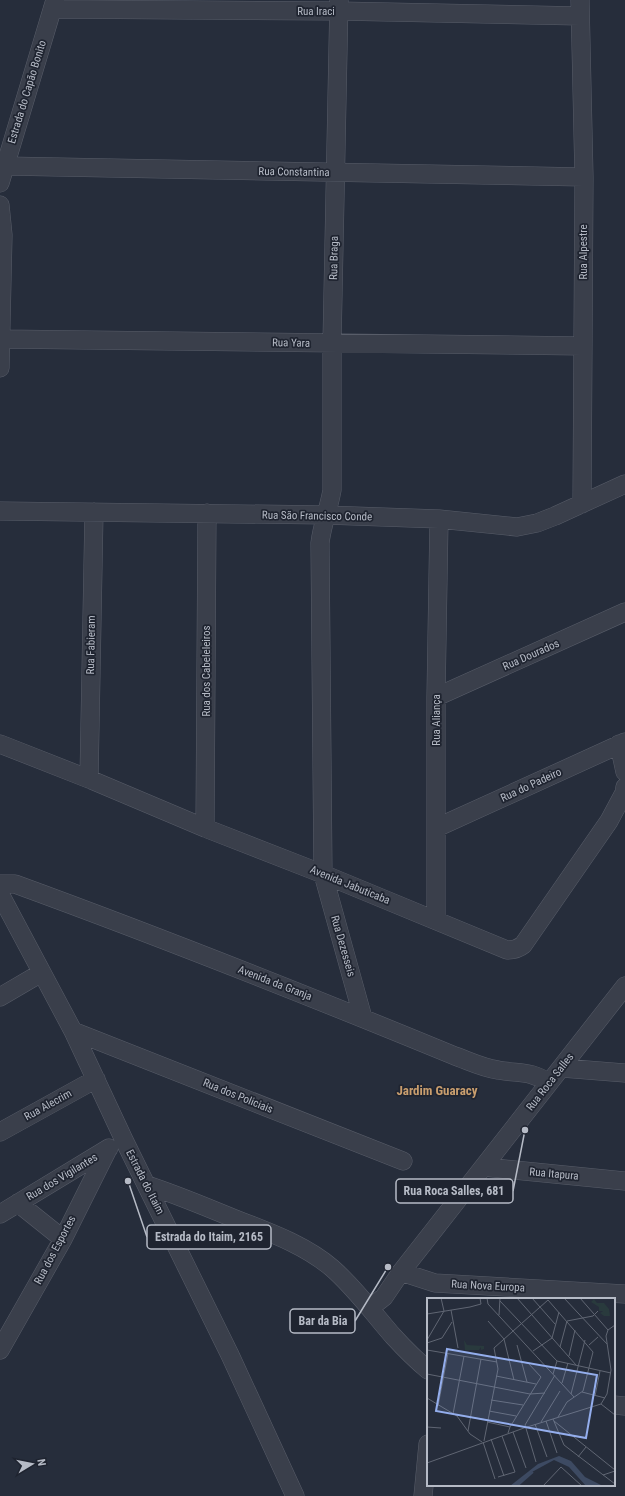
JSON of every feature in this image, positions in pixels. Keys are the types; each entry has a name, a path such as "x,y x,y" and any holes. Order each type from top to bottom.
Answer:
{"street":[{"name":"Rua Iraci","path":"54,5 580,8"},
{"name":"Estrada do Capão Bonito","path":"0,183 54,5"},
{"name":"Rua Braga","path":"326,516 332,490 332,343 338,6"},
{"name":"Rua Alpestre","path":"580,8 584,177 582,504"},
{"name":"Rua Constantina","path":"5,166 584,177"},
{"path":"0,205 3,235 0,368"},
{"name":"Rua Yara","path":"0,339 582,346"},
{"name":"Rua São Francisco Conde","path":"0,511 207,513 439,519 517,527 537,523 625,484"},
{"name":"Rua Fabieram","path":"89,779 94,512"},
{"name":"Rua dos Cabeleleiros","path":"205,828 207,513"},
{"path":"323,874 320,543 322,528 326,516"},
{"name":"Rua Aliança","path":"436,920 436,697 439,519"},
{"name":"Rua Dourados","path":"436,697 625,612"},
{"path":"622,743 625,772"},
{"name":"Rua do Padeiro","path":"436,828 622,743"},
{"name":"Avenida Jabuticaba","path":"0,744 507,950 514,950 520,947 609,821 624,793 625,787"},
{"name":"Rua Dezesseis","path":"323,874 364,1018"},
{"name":"Avenida da Granja","path":"0,884 15,884 96,914 364,1018 475,1064 497,1070 531,1074 549,1083"},
{"name":"Estrada do Itaim","path":"0,894 73,1031 124,1140 236,1369 295,1496"},
{"path":"0,997 41,973"},
{"name":"Rua Roca Salles","path":"370,1308 384,1297 401,1272 625,986"},
{"name":"Rua dos Policiais","path":"73,1031 403,1161"},
{"path":"562,1068 625,1073"},
{"name":"Rua Alecrim","path":"0,1132 96,1079"},
{"name":"Rua dos Vigilantes","path":"0,1214 124,1140"},
{"name":"Rua dos Esportes","path":"0,1350 62,1239 108,1149"},
{"name":"Rua Itapura","path":"484,1167 625,1181"},
{"path":"147,1185 255,1226 311,1252 332,1267 350,1285 393,1336 427,1369"},
{"path":"18,1203 62,1239"},
{"name":"Rua Nova Europa","path":"401,1272 435,1283 625,1294"},
{"path":"615,1405 625,1406"},
{"path":"423,1496 427,1454"}],"place":[{"name":"Rua Roca Salles, 681","path":"525,1130"},
{"name":"Estrada do Itaim, 2165","path":"128,1181"},
{"name":"Bar da Bia","path":"388,1267"}],"district":[{"name":"Jardim Guaracy","path":"437,1090"}]}
